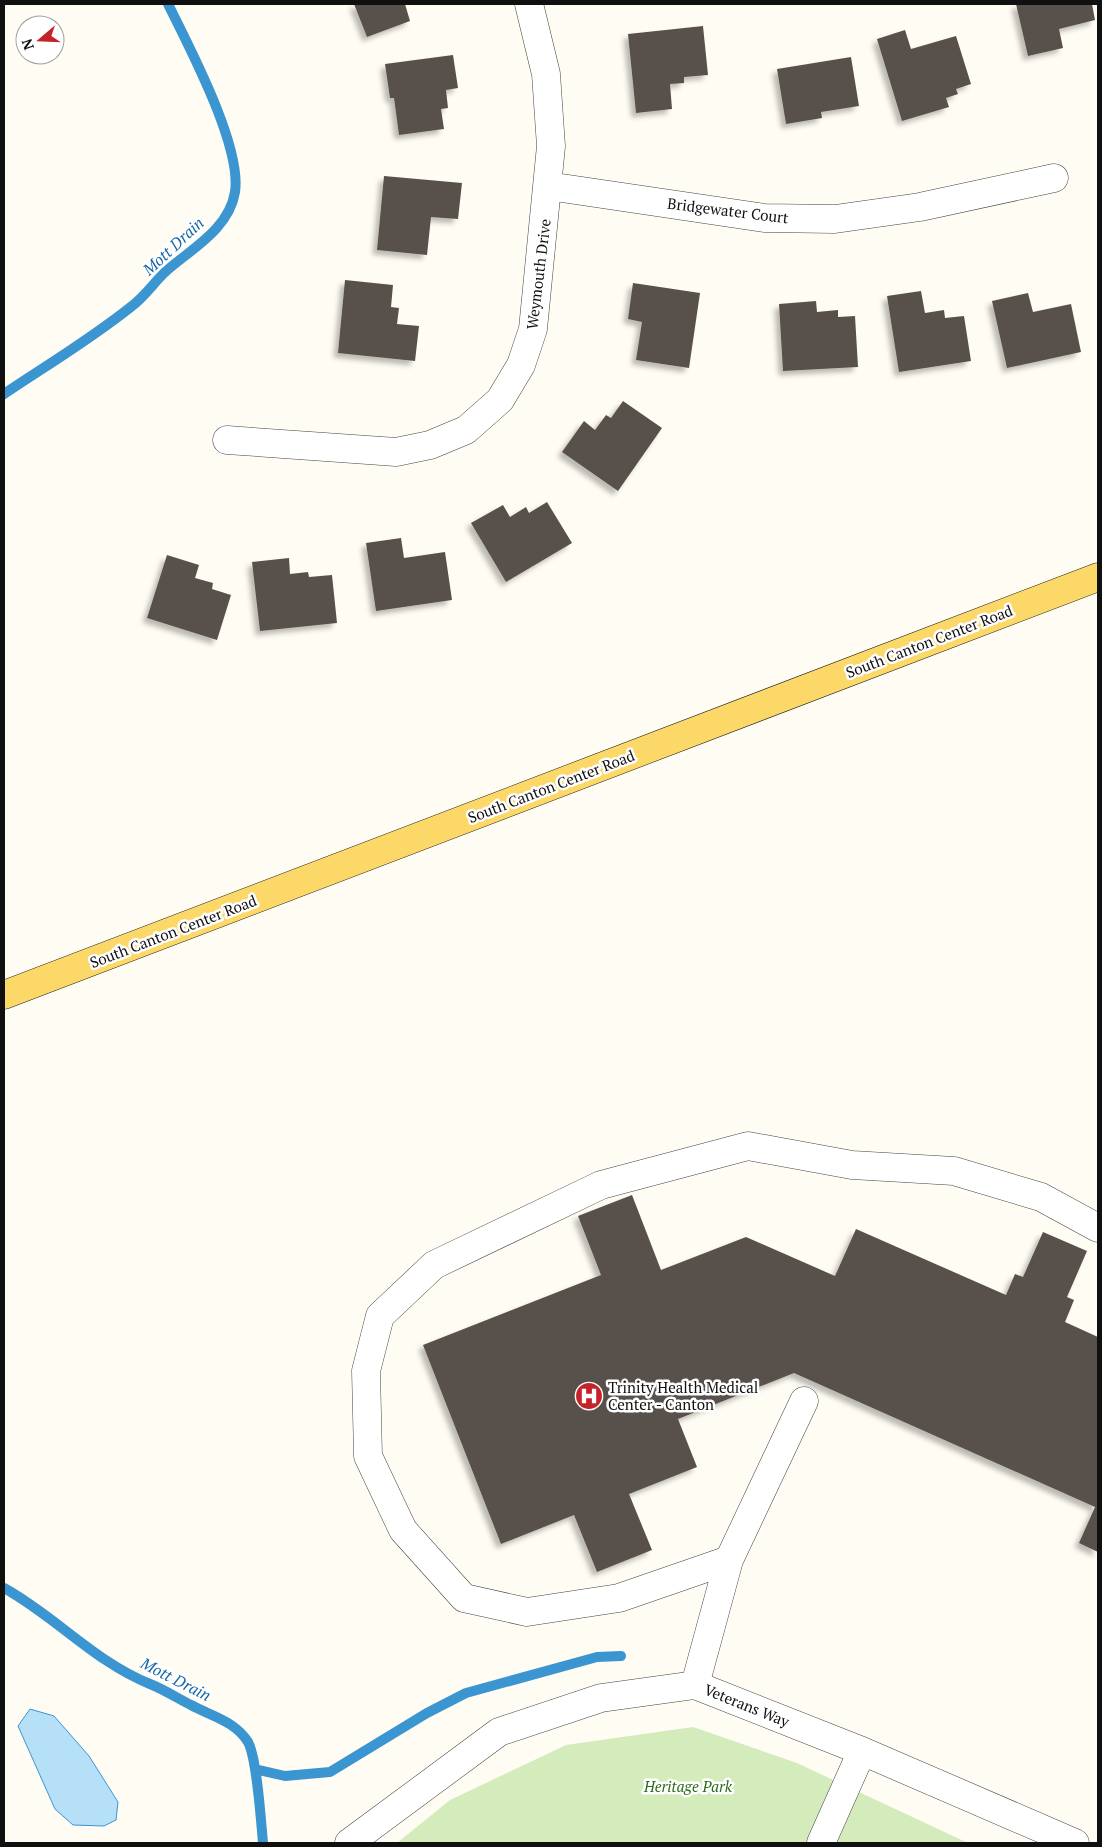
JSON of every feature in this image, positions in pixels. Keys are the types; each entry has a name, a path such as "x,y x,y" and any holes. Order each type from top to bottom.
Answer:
{"main road":[{"name":"South Canton Center Road","path":"4,995 1098,577"}],"street":[{"name":"Weymouth Drive","path":"226,440 396,452 430,445 466,430 500,400 521,365 533,329 551,146 546,74 529,4"},
{"name":"Bridgewater Court","path":"548,186 764,218 835,219 920,208 1054,178"},
{"path":"729,1560 619,1598 527,1612 464,1598 403,1530 368,1456 366,1371 380,1316 434,1265 600,1185 748,1146 852,1165 954,1171 1041,1197 1098,1228"},
{"path":"695,1684 729,1560 804,1401"},
{"name":"Veterans Way","path":"349,1843 499,1732 601,1698 695,1684 862,1751 1075,1843"},
{"path":"821,1843 862,1751"}],"green space":[{"name":"Heritage Park","path":"693,1727 797,1763 968,1843 397,1843 450,1800 566,1745"}],"water":[{"path":"30,1709 54,1716 89,1756 118,1802 116,1820 104,1826 73,1825 55,1809 18,1726"}],"building":[{"path":"354,4 405,4 410,21 367,37"},
{"path":"1016,4 1092,4 1095,20 1059,29 1063,48 1028,56"},
{"path":"703,26 708,75 684,77 684,83 670,84 672,109 636,113 628,34"},
{"path":"905,30 911,49 956,36 971,84 956,89 958,94 946,98 949,107 902,121 877,39"},
{"path":"453,55 458,88 446,90 448,108 441,109 444,129 399,135 394,98 390,98 385,64"},
{"path":"851,57 859,106 821,112 822,118 786,124 777,69"},
{"path":"384,176 462,183 458,219 431,217 427,255 377,250"},
{"path":"345,280 393,285 391,307 399,308 397,324 419,326 415,361 338,353"},
{"path":"633,283 700,293 689,368 636,360 642,322 628,319"},
{"path":"921,291 925,313 944,310 945,318 964,316 971,361 899,372 887,296"},
{"path":"1028,293 1033,312 1071,304 1081,352 1007,368 992,301"},
{"path":"816,301 817,312 838,310 838,317 855,316 858,367 783,371 779,304"},
{"path":"623,401 662,428 618,491 562,452 584,421 595,430 606,415 611,418"},
{"path":"547,502 572,543 506,582 471,523 503,505 510,517 526,507 529,513"},
{"path":"401,538 404,558 445,552 452,600 376,611 366,543"},
{"path":"167,555 199,565 195,578 213,583 212,589 231,595 217,640 147,618"},
{"path":"289,558 290,574 308,572 309,577 332,575 337,623 260,631 252,562"},
{"name":"Trinity Health Medical Center - Canton","path":"632,1195 661,1270 746,1237 835,1276 856,1229 1006,1295 1015,1274 1023,1277 1043,1232 1087,1251 1067,1297 1074,1300 1065,1322 1098,1337 1098,1552 1079,1543 1095,1507 794,1373 678,1419 697,1467 629,1494 652,1550 597,1572 574,1515 501,1544 423,1345 601,1275 578,1216"}],"waterway":[{"name":"Mott Drain","path":"4,394 85,341 136,302 164,273 207,238 225,217 231,205 235,192 235,172 230,149 212,97 168,4"},
{"name":"Mott Drain","path":"4,1588 23,1599 111,1664 230,1724 243,1735 248,1742 254,1762 263,1843"},
{"path":"255,1769 285,1776 330,1772 427,1713 466,1693 597,1657 621,1656"}],"place":[{"name":"Trinity Health Medical Center - Canton","path":"589,1396"}]}
